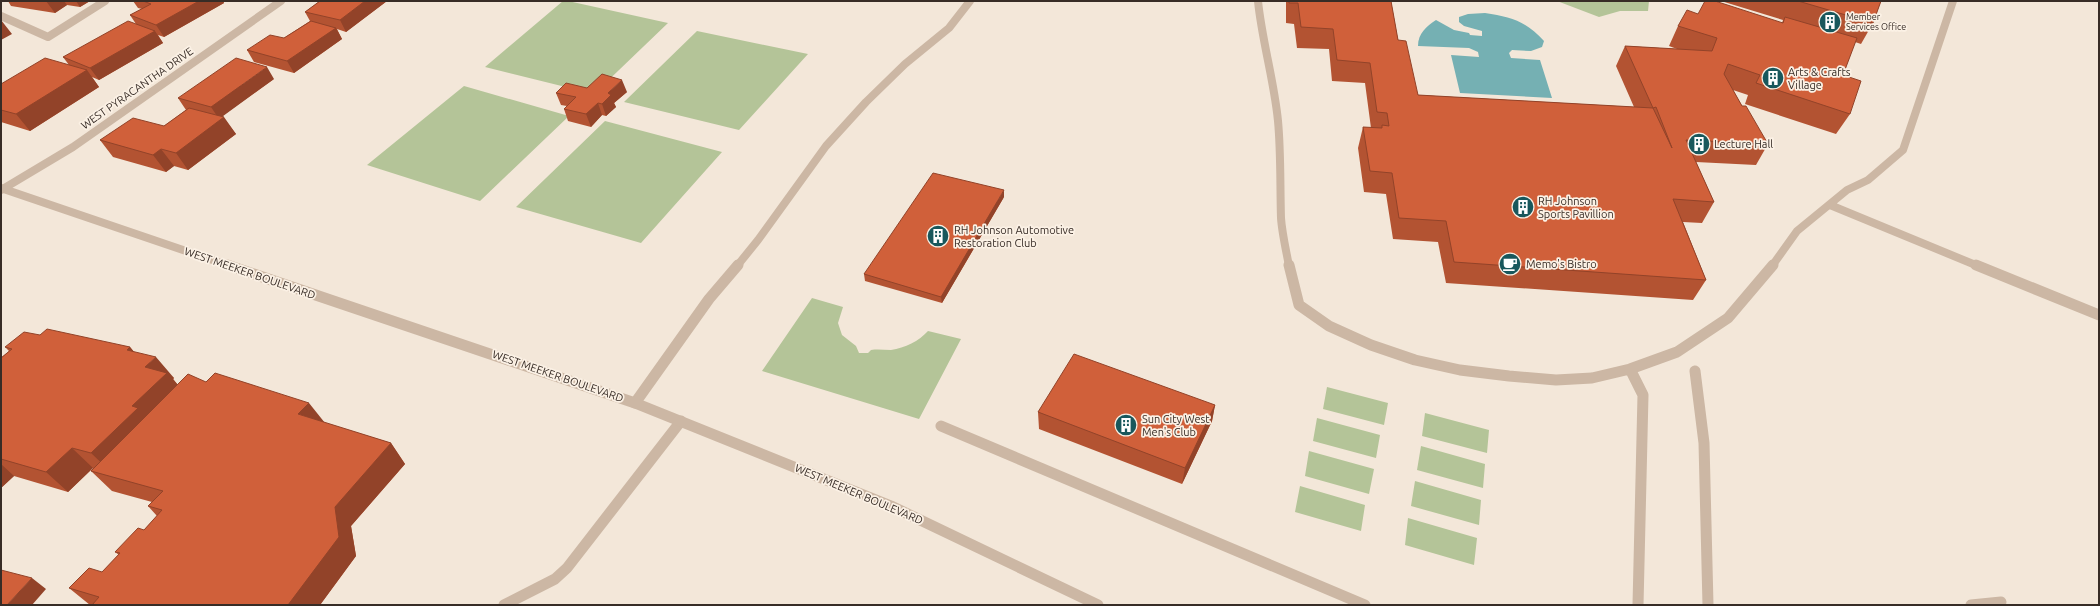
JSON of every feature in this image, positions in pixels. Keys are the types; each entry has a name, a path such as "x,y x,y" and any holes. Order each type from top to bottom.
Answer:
{"street":[{"path":"1,16 48,37 105,1"},
{"name":"WEST PYRACANTHA DRIVE","path":"2,189 73,146 281,1"},
{"path":"635,403 709,299 758,240 826,146 866,102 894,75 949,28 970,1"},
{"path":"1258,1 1261,33 1271,74 1278,120 1281,164 1281,218 1291,279 1299,305 1329,326 1371,345 1416,360 1460,370 1556,380 1592,378 1630,369 1676,352 1728,318 1763,278 1797,231 1830,205 1846,190 1868,180 1903,150 1953,1"},
{"name":"WEST MEEKER BOULEVARD","path":"2,189 635,403 891,506 1098,605"},
{"path":"1830,205 2099,316"},
{"path":"1630,369 1643,395 1638,605"},
{"path":"1695,371 1704,443 1708,605"},
{"path":"504,605 554,579 567,568 680,421"},
{"path":"941,426 1365,605"},
{"path":"1971,605 2001,602"}],"green space":[{"path":"563,1 668,23 594,94 485,67"},
{"path":"1557,1 1649,1 1648,11 1620,11 1599,17"},
{"path":"697,31 808,54 739,130 624,102"},
{"path":"464,86 569,116 480,201 367,165"},
{"path":"605,121 722,152 641,243 516,207"},
{"path":"812,298 843,307 838,323 842,335 856,346 859,353 868,353 871,350 891,350 901,348 916,341 928,331 961,339 919,419 762,371"},
{"path":"1327,387 1388,403 1384,425 1323,409"},
{"path":"1425,413 1489,430 1487,453 1422,436"},
{"path":"1317,418 1380,435 1376,458 1313,441"},
{"path":"1421,446 1485,464 1483,488 1417,470"},
{"path":"1309,451 1374,469 1369,494 1305,476"},
{"path":"1415,481 1481,500 1479,525 1411,506"},
{"path":"1300,486 1365,505 1361,531 1295,512"},
{"path":"1408,518 1477,538 1474,565 1405,545"}],"water":[{"path":"1485,13 1503,16 1518,21 1531,29 1544,41 1542,47 1531,51 1512,50 1509,53 1511,58 1540,60 1552,98 1460,93 1451,55 1479,57 1478,52 1469,48 1418,46 1418,41 1421,34 1426,27 1436,20 1454,30 1469,33 1470,35 1482,36 1482,31 1464,26 1459,22 1459,17 1468,14"}],"building":[{"path":"143,1 199,1 156,25 130,15 151,4"},
{"path":"320,1 365,1 340,20 305,12"},
{"path":"1289,1 1391,1 1398,40 1406,41 1418,95 1653,108 1625,46 1712,51 1717,38 1678,26 1687,10 1698,14 1705,1 1715,1 1783,23 1785,17 1857,38 1843,75 1861,81 1850,114 1756,83 1760,75 1728,64 1724,74 1742,106 1746,106 1768,144 1686,140 1714,202 1673,199 1706,280 1454,262 1446,221 1399,218 1392,173 1370,171 1363,127 1382,128 1382,125 1389,126 1387,113 1377,112 1370,63 1337,60 1333,29 1301,27 1298,3 1289,3","holes":["1656,107 1672,148 1653,108"]},
{"path":"1798,1 1881,1 1873,23"},
{"path":"128,21 155,31 90,68 63,57"},
{"path":"311,21 336,28 287,61 247,50 270,35 284,38"},
{"path":"45,58 87,70 16,114 1,110 1,84"},
{"path":"236,58 267,67 211,107 178,98"},
{"path":"602,74 622,80 608,93 611,95 602,104 598,103 586,114 564,109 576,97 556,93 566,83 587,88"},
{"path":"189,108 224,117 176,153 161,149 153,155 100,140 133,118 164,126"},
{"name":"RH Johnson Automotive Restoration Club","path":"933,173 1004,190 941,297 864,274"},
{"path":"47,329 130,347 127,350 156,357 145,367 167,373 132,406 138,408 91,453 72,448 46,472 1,459 1,358 12,349 5,347 24,332 40,335"},
{"name":"Sun City West Men's Club","path":"1074,354 1215,405 1185,468 1038,412"},
{"path":"215,373 309,403 298,414 391,443 335,507 339,537 288,605 92,605 99,597 69,588 89,568 102,572 120,553 115,552 138,528 144,530 162,510 148,506 163,491 91,471 188,374 206,382"},
{"path":"1,570 32,578 7,605 1,605"}],"place":[{"name":"Member Services Office","path":"1830,22"},
{"name":"Arts & Crafts Village","path":"1773,78"},
{"name":"Lecture Hall","path":"1699,144"},
{"name":"RH Johnson Sports Pavillion","path":"1523,207"},
{"name":"RH Johnson Automotive Restoration Club","path":"938,236"},
{"name":"Memo's Bistro","path":"1510,264"},
{"name":"Sun City West Men's Club","path":"1126,425"}]}
